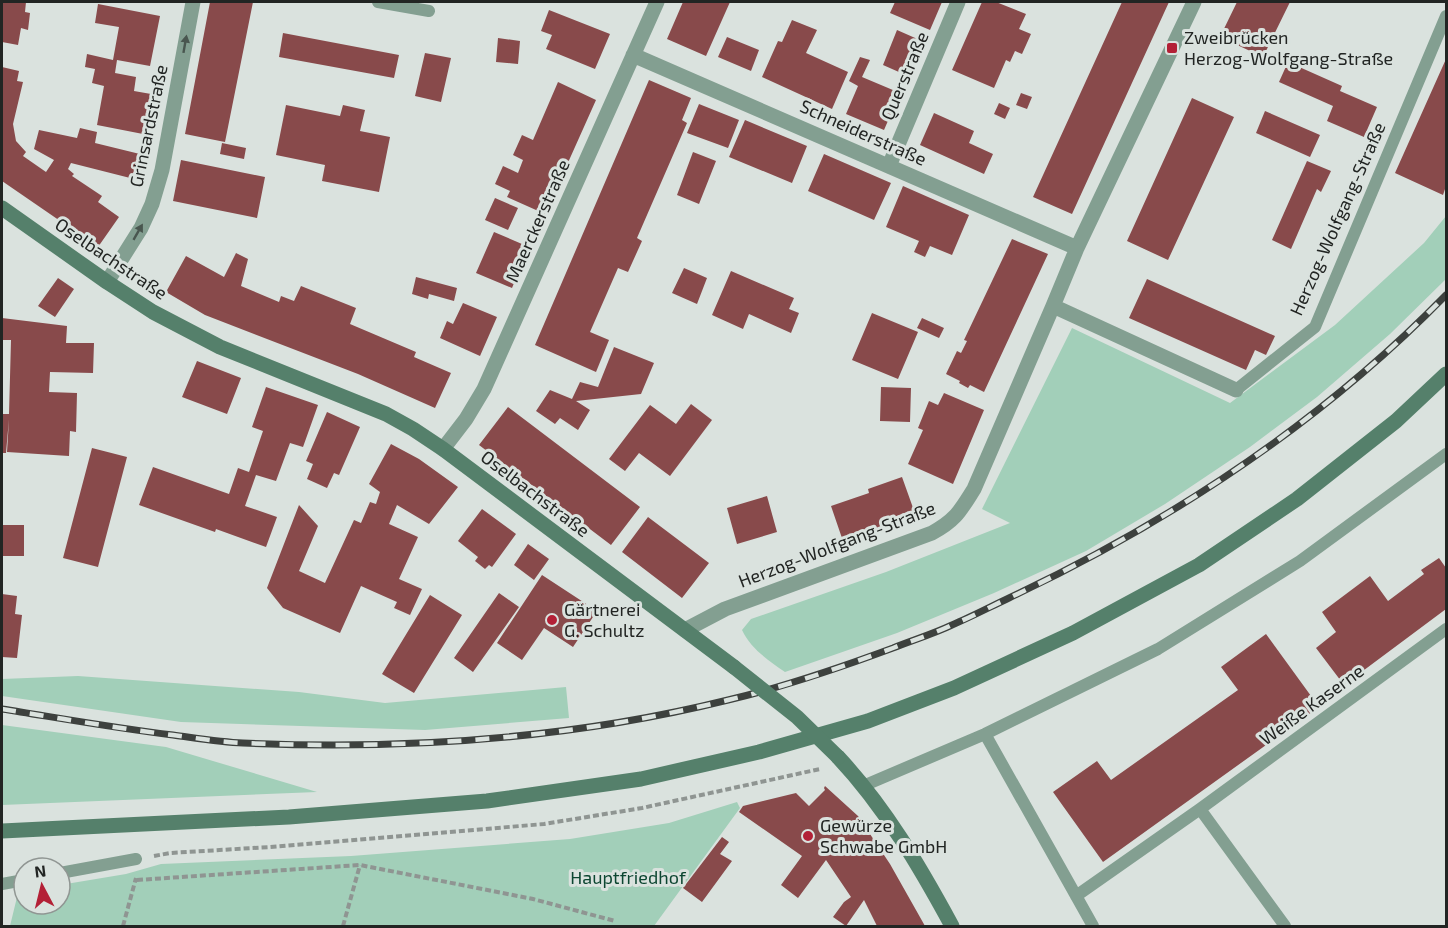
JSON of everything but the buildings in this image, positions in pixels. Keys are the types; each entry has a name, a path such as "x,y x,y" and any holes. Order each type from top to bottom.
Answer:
{"main road":[{"name":"Oselbachstraße","path":"2,208 153,312 220,347 386,414 414,429 734,667 797,717 838,757 863,786 892,825 952,927"},
{"path":"2,831 289,817 487,801 641,779 759,752 868,721 954,688 1073,633 1199,565 1297,500 1396,421 1446,374"}],"street":[{"name":"Grinsardstraße","path":"107,282 141,228 152,204 162,170 193,2"},
{"name":"Maerckerstraße","path":"443,449 466,419 484,389 657,2"},
{"name":"Querstraße","path":"889,166 957,2"},
{"name":"Herzog-Wolfgang-Straße","path":"685,630 725,609 932,533 948,524 959,514 974,489 1077,248 1194,2"},
{"name":"Schneiderstraße","path":"633,54 1077,248"},
{"name":"Herzog-Wolfgang-Straße","path":"1053,306 1236,390"}],"lane":[{"path":"378,2 429,11"},
{"name":"Herzog-Wolfgang-Straße","path":"1236,390 1316,327 1446,16"},
{"path":"863,786 985,734 1158,649 1300,561 1446,454"},
{"name":"Weiße Kaserne","path":"1076,896 1200,809 1446,629"},
{"path":"985,734 1093,927"},
{"path":"1200,809 1286,927"},
{"path":"72,871 136,859"}],"path":[{"path":"123,927 136,880 136,859"},
{"path":"136,880 360,865 532,899 615,921"},
{"path":"343,927 360,865"}],"green space":[{"path":"1446,216 1446,279 1390,334 1317,397 1250,447 1165,504 1086,551 994,593 897,633 785,672 760,654 746,637 742,630 751,619 886,572 1010,523 982,509 1072,328 1230,403 1335,325 1424,243"},
{"path":"78,676 299,692 385,703 566,687 569,718 425,730 181,722 2,696 2,679"},
{"path":"2,725 166,747 317,792 2,805"},
{"name":"Hauptfriedhof","path":"737,802 740,808 654,926 10,926 12,916 72,916 72,883 126,874 161,864 351,856 570,839 669,823"}],"railway":[{"path":"2,709 226,742 365,745 426,743 548,733 668,713 770,689 852,663 945,628 1128,537 1241,466 1295,427 1348,386 1446,295"}],"place":[{"name":"Zweibrücken Herzog-Wolfgang-Straße","path":"1172,48"},
{"name":"Gärtnerei G. Schultz","path":"552,620"},
{"name":"Gewürze Schwabe GmbH","path":"808,836"}]}
